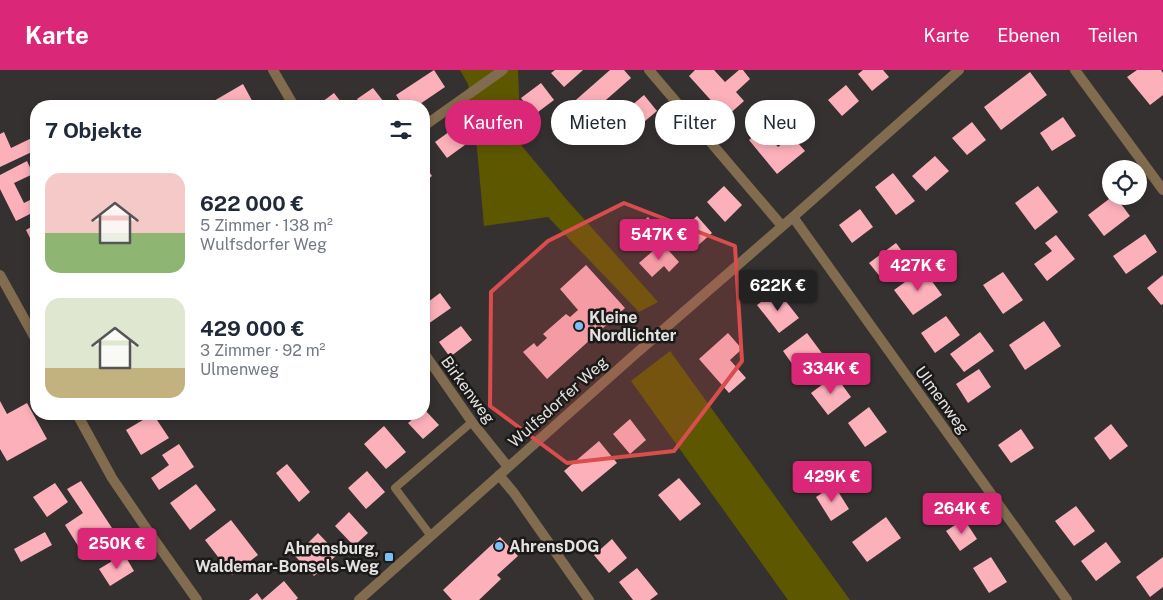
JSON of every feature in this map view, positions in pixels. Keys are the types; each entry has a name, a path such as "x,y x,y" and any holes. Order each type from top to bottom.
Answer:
{"street":[{"path":"273,70 290,100"},
{"path":"430,122 503,70"},
{"path":"649,70 782,226"},
{"name":"Wulfsdorfer Weg","path":"359,600 959,70"},
{"path":"1075,70 1163,190"},
{"name":"Ulmenweg","path":"793,217 1067,600"},
{"path":"0,275 30,329"},
{"name":"Birkenweg","path":"430,362 472,422 508,467"},
{"path":"80,420 112,478 197,600"},
{"path":"499,475 514,493 589,600"}],"lane":[{"path":"431,536 395,488 472,422"}],"highlighted area":[{"path":"624,203 735,246 742,361 674,451 567,463 490,406 491,292 548,241"}],"shaded area":[{"path":"460,70 518,70 519,100 471,100 468,84"},
{"path":"477,145 521,145 567,200 658,302 639,312 548,217 484,226"},
{"path":"670,351 850,600 788,600 631,381"}],"building":[{"path":"434,70 445,87 426,100 399,100 396,95"},
{"path":"555,70 583,70 564,87 551,73"},
{"path":"610,70 624,70 631,78 606,100 576,100"},
{"path":"695,70 714,70 725,82 739,70 743,70 750,79 736,92 744,101 735,109 735,100 711,100 689,76"},
{"path":"863,70 883,70 889,77 872,91 858,74"},
{"path":"1137,70 1161,70 1163,73 1163,95 1150,105 1127,77"},
{"path":"1030,72 1047,95 1001,130 984,107"},
{"path":"541,83 554,100 551,100 551,102 541,110 541,100 523,100 521,98"},
{"path":"243,84 252,100 215,100"},
{"path":"846,85 859,101 842,116 828,100"},
{"path":"373,88 382,100 358,100"},
{"path":"334,93 339,100 325,100"},
{"path":"644,95 655,109 655,113 645,121 645,100 638,100"},
{"path":"1063,117 1076,136 1052,151 1040,133"},
{"path":"972,122 986,140 967,155 952,138"},
{"path":"4,132 11,148 30,139 30,153 0,167 0,134"},
{"path":"445,135 445,145 465,145 447,158 435,142"},
{"path":"753,145 776,145 778,147 781,145 800,145 805,151 777,174"},
{"path":"935,156 949,171 926,191 912,176"},
{"path":"27,161 30,168 30,175 14,183 24,203 30,200 30,214 16,221 0,189 0,175"},
{"path":"893,173 915,201 896,215 875,187"},
{"path":"724,186 742,205 725,222 707,202"},
{"path":"1038,186 1058,212 1035,230 1015,203"},
{"path":"1102,204 1122,205 1130,216 1104,236 1088,215"},
{"path":"860,209 873,227 852,243 839,225"},
{"path":"697,216 712,233 694,249 680,232"},
{"path":"648,217 660,230 645,243 633,230"},
{"path":"30,228 30,238 26,230"},
{"path":"1145,234 1157,252 1126,274 1113,256"},
{"path":"1056,235 1075,259 1047,281 1034,264 1052,251 1045,243"},
{"path":"662,243 679,262 669,272 664,266 652,277 639,263"},
{"path":"896,243 908,259 882,279 869,263"},
{"name":"Kleine Nordlichter","path":"586,265 625,308 547,379 523,352 534,343 537,347 547,338 543,334 566,314 570,317 578,310 560,289"},
{"path":"923,269 942,295 913,315 894,290"},
{"path":"1003,272 1023,300 1003,314 983,285"},
{"path":"1163,275 1163,304 1161,305 1147,288"},
{"path":"777,290 799,318 779,333 757,305"},
{"path":"440,293 451,308 430,323 430,300"},
{"path":"946,316 960,335 935,353 921,333"},
{"path":"1044,321 1061,346 1025,370 1009,345"},
{"path":"461,326 472,340 450,357 439,342"},
{"path":"980,332 994,351 964,372 950,354"},
{"path":"728,333 742,349 730,360 746,378 729,393 699,359"},
{"path":"807,333 824,356 800,375 783,351"},
{"path":"979,369 991,387 968,403 956,384"},
{"path":"835,375 851,397 828,415 811,393"},
{"path":"0,401 7,414 27,403 30,408 30,420 36,420 47,439 7,461 0,449"},
{"path":"869,407 887,432 865,447 848,423"},
{"path":"430,415 439,425 423,439 408,423 412,420 430,420"},
{"path":"630,419 646,440 630,454 613,434"},
{"path":"143,420 157,420 169,438 141,455 126,430"},
{"path":"1111,424 1128,446 1110,460 1094,438"},
{"path":"384,426 406,452 386,469 364,444"},
{"path":"1021,429 1034,448 1011,463 998,445"},
{"path":"599,441 617,463 582,492 564,471"},
{"path":"179,444 194,467 159,490 151,478 169,465 162,455"},
{"path":"287,464 310,492 299,502 276,473"},
{"path":"367,471 385,492 366,509 348,488"},
{"path":"679,478 701,504 680,521 658,495"},
{"path":"81,481 112,528 80,549 65,525 83,513 67,489"},
{"path":"55,483 68,502 47,517 33,497"},
{"path":"196,484 216,510 190,530 170,503"},
{"path":"834,485 849,509 831,521 816,497"},
{"path":"1076,506 1095,531 1074,546 1055,521"},
{"path":"349,512 368,533 354,546 335,526"},
{"path":"886,517 901,538 867,562 852,542"},
{"path":"964,519 977,539 960,551 946,531"},
{"path":"231,520 258,555 232,575 205,540"},
{"path":"45,532 52,545 21,562 14,549"},
{"path":"318,533 338,554 314,576 295,556"},
{"path":"500,537 518,556 497,575 501,579 479,600 452,600 443,590"},
{"path":"612,539 627,558 609,573 594,555"},
{"path":"1106,542 1121,562 1096,581 1081,561"},
{"path":"124,554 134,571 110,586 99,569"},
{"path":"991,557 1007,582 989,593 973,568"},
{"path":"1163,557 1163,587 1150,597 1136,577"},
{"path":"637,568 658,594 650,600 633,600 619,582"},
{"path":"284,581 298,598 296,600 262,600"},
{"path":"257,593 262,600 249,600"}],"place":[{"name":"Kleine Nordlichter","path":"579,326"},
{"name":"AhrensDOG","path":"499,546"},
{"name":"Ahrensburg, Waldemar-Bonsels-Weg","path":"389,557"}]}
